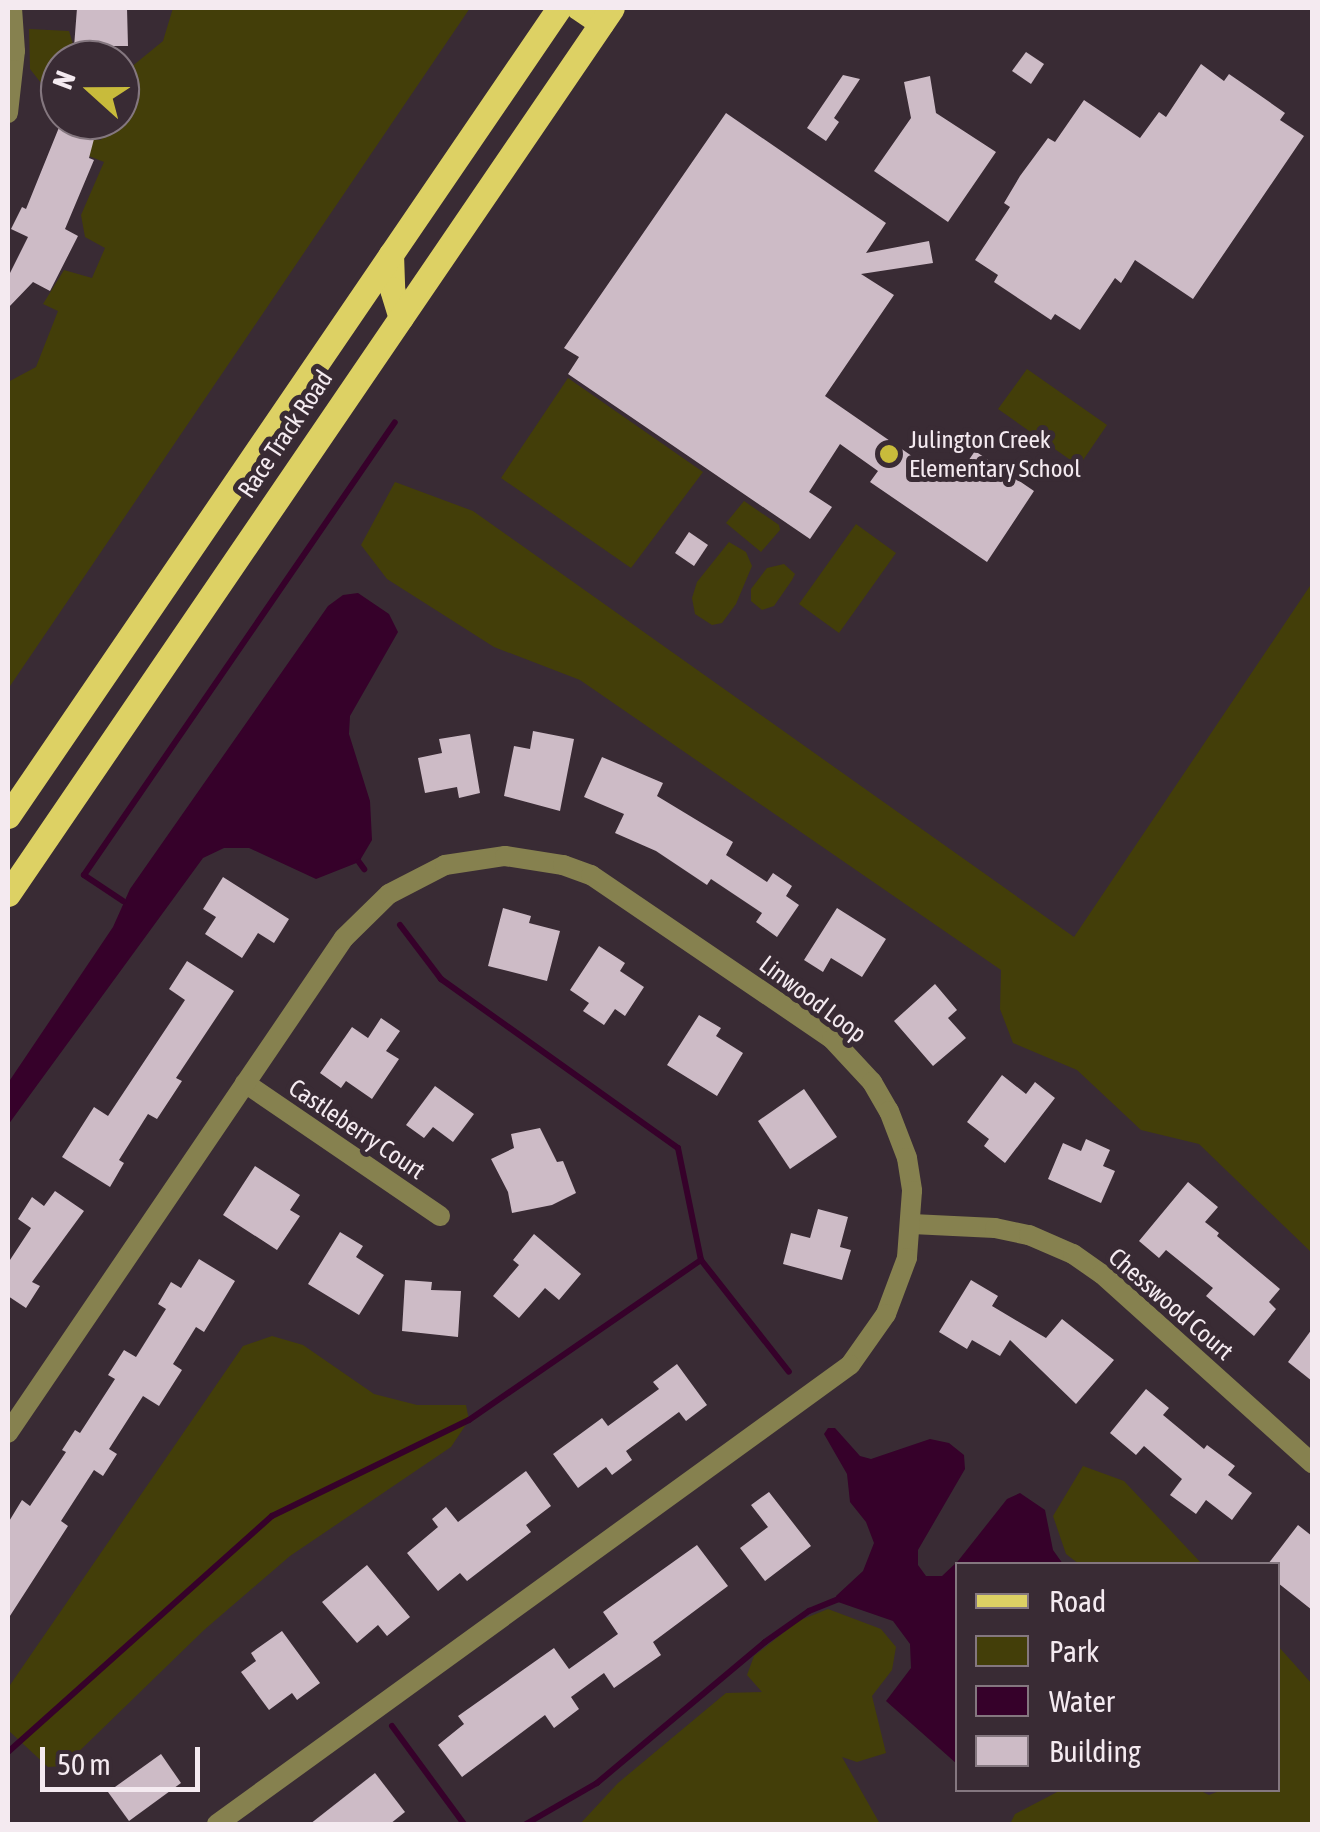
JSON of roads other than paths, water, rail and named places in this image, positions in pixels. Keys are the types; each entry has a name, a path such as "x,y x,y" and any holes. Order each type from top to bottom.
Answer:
{"main road":[{"name":"Race Track Road","path":"8,816 559,8"},
{"path":"579,8 606,15"},
{"name":"Race Track Road","path":"8,894 606,15"},
{"path":"391,254 392,289 401,318"}],"street":[{"path":"8,113 15,51 12,8"},
{"name":"Linwood Loop","path":"8,1434 344,938 388,894 445,865 476,858 534,858 563,864 616,890 832,1038 856,1062 889,1111 902,1142 912,1192 907,1258 886,1314 850,1365 217,1824"},
{"name":"Castleberry Court","path":"246,1083 440,1216"},
{"name":"Chesswood Court","path":"912,1224 995,1228 1030,1236 1073,1254 1102,1274 1312,1463"}],"water":[{"path":"358,593 389,614 398,632 350,716 349,734 370,801 372,840 359,862 316,879 249,848 224,848 203,858 8,1125 8,1083 113,927 130,889 328,606 343,595"},
{"path":"828,1428 835,1428 860,1456 871,1459 930,1439 949,1443 964,1455 965,1469 918,1550 918,1565 926,1576 942,1576 955,1564 955,1762 886,1701 911,1668 910,1644 893,1621 838,1602 836,1596 863,1571 874,1543 866,1522 850,1502 847,1474 824,1434"},
{"path":"1020,1493 1045,1510 1053,1550 1062,1562 957,1562 1007,1499"}],"waterway":[{"path":"123,901 84,875 395,422"},
{"path":"359,862 364,869"},
{"path":"400,925 441,979 678,1148 701,1260 789,1372"},
{"path":"8,1752 272,1516 469,1420 701,1260"},
{"path":"526,1824 597,1783 765,1642 809,1611 838,1599"},
{"path":"392,1726 464,1824"}],"place":[{"name":"Julington Creek Elementary School","path":"889,454"}]}
